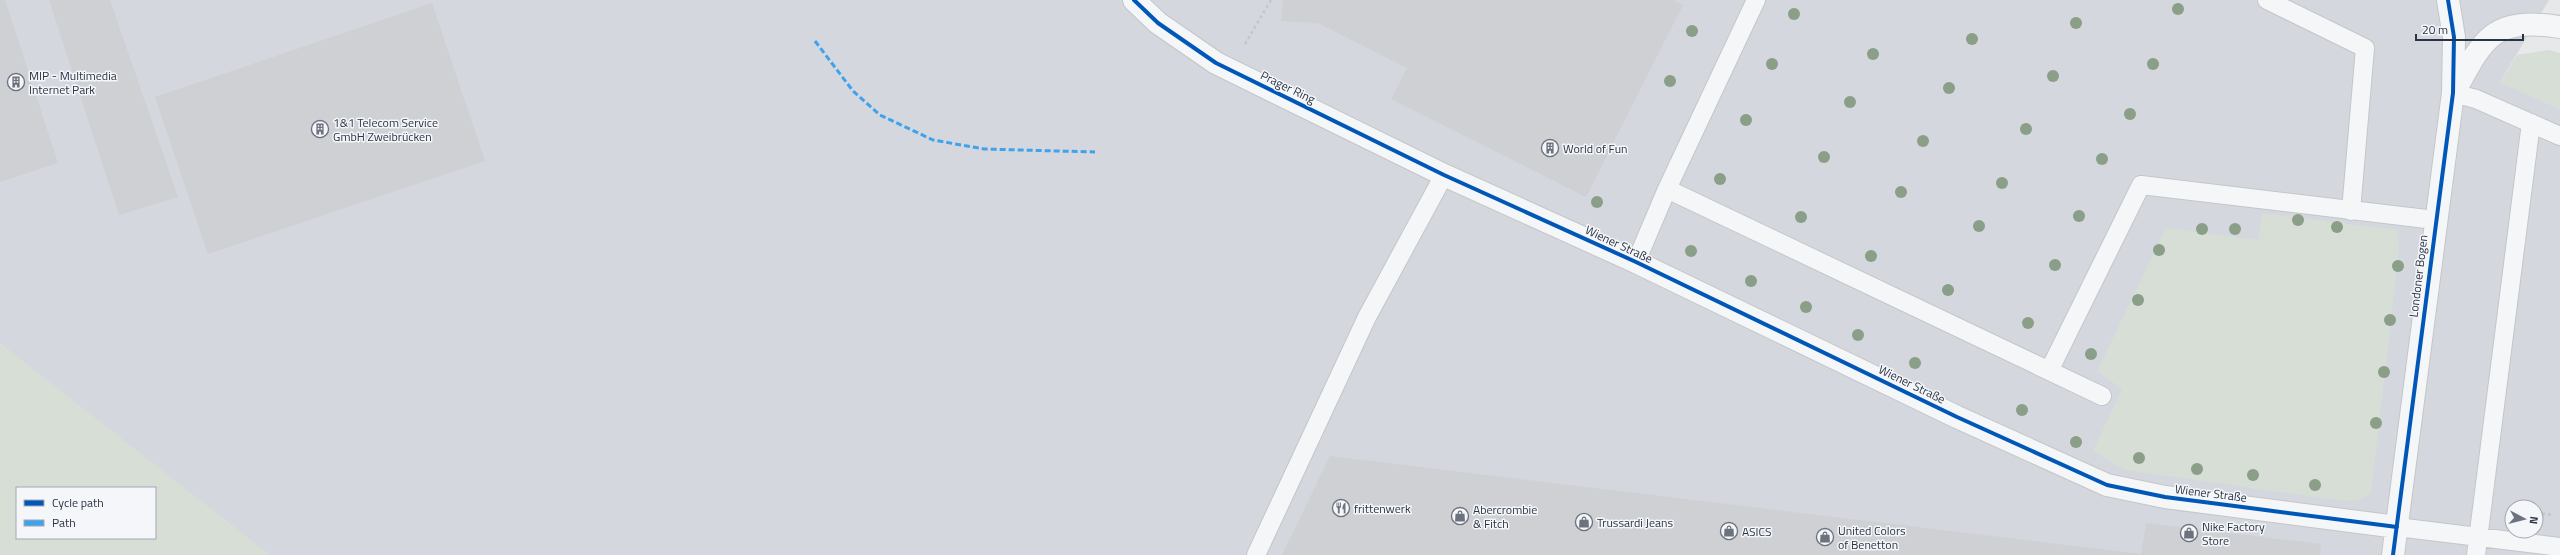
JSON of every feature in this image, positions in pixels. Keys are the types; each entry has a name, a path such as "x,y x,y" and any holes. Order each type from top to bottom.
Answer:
{"street":[{"name":"Prager Ring","path":"1134,0 1158,23 1216,63 1444,175"},
{"name":"Londoner Bogen","path":"2393,555 2435,220 2453,93 2454,38 2448,0"},
{"name":"Londoner Bogen","path":"2453,93 2481,46 2496,31 2531,24 2560,27"},
{"name":"Wiener Straße","path":"1444,175 1636,262 1957,418 2106,485 2165,497 2397,527"}],"lane":[{"path":"1636,262 1667,189 1756,0"},
{"path":"2267,0 2365,48 2351,210"},
{"path":"2453,93 2476,99 2560,136"},
{"path":"2476,555 2531,123"},
{"path":"1256,555 1367,317 1444,175"},
{"path":"2049,371 2141,185 2435,220"},
{"path":"1667,189 2102,396"},
{"path":"2397,527 2560,547"}],"path":[{"path":"1230,70 1271,0"},
{"path":"2544,514 2554,515"}],"shaded area":[{"path":"0,0 2549,0 2500,82 2560,109 2560,555 0,555"},
{"path":"2549,50 2560,53 2560,109 2500,83 2517,55"},
{"path":"2262,213 2397,230 2399,252 2371,493 2359,500 2343,501 2125,470 2093,451 2122,389 2097,371 2166,228 2258,240"},
{"path":"0,343 270,555 0,555"}],"building":[{"name":"MIP - Multimedia Internet Park","path":"0,0 5,0 58,163 0,182"},
{"path":"49,0 110,0 178,197 119,215"},
{"name":"World of Fun","path":"1283,0 1673,0 1683,5 1586,197 1391,99 1407,68 1318,23 1281,21"},
{"name":"1&1 Telecom Service GmbH Zweibrücken","path":"432,3 485,161 208,254 155,97"},
{"path":"1330,456 2141,554 2146,523 2321,544 2320,555 1282,555"}],"marked path":[{"path":"815,41 853,91 880,115 933,140 984,149 1095,152"}],"cycle path":[{"path":"1134,0 1158,23 1216,63 1444,175 1636,262 1957,417 2107,485 2165,497 2397,527"},
{"path":"2393,555 2453,93 2454,37 2448,0"}],"place":[{"name":"MIP - Multimedia Internet Park","path":"16,82"},
{"name":"1&1 Telecom Service GmbH Zweibrücken","path":"320,129"},
{"name":"World of Fun","path":"1550,148"},
{"name":"frittenwerk","path":"1341,508"},
{"name":"Abercrombie & Fitch","path":"1460,516"},
{"name":"Trussardi Jeans","path":"1584,522"},
{"name":"ASICS","path":"1729,531"},
{"name":"Nike Factory Store","path":"2189,533"},
{"name":"United Colors of Benetton","path":"1825,537"}]}
